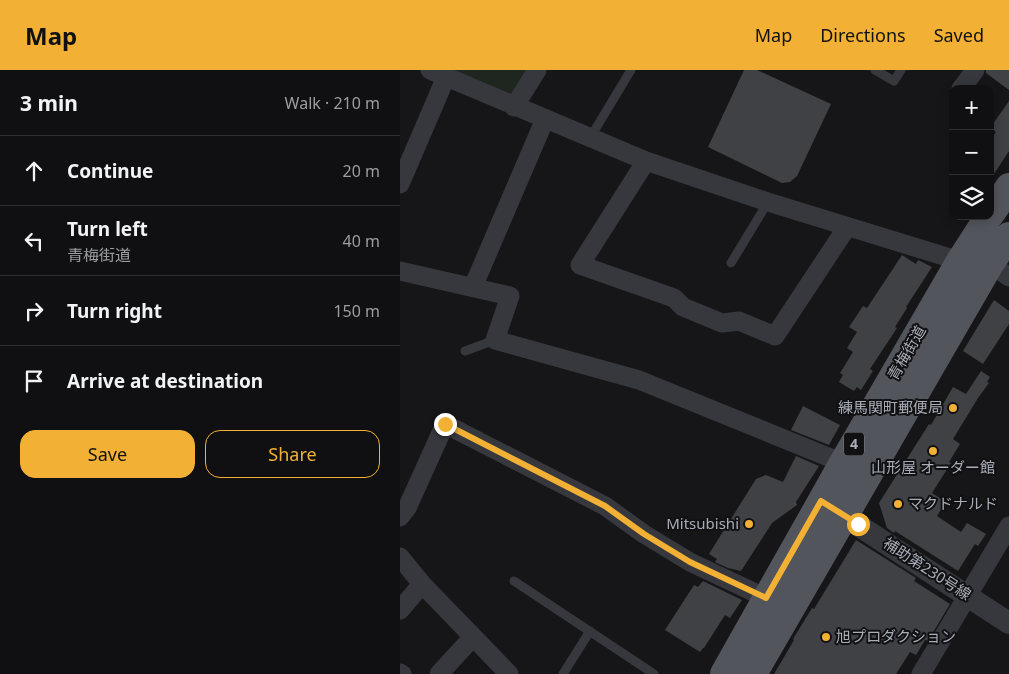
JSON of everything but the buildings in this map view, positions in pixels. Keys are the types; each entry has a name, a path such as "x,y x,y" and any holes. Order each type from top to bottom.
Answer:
{"main road":[{"name":"青梅街道","path":"994,209 1009,187"},
{"name":"青梅街道","path":"724,674 821,501 960,261 987,220"},
{"name":"青梅街道","path":"752,674 844,515 999,271 1009,236"}],"street":[{"path":"514,107 537,70"},
{"path":"964,85 975,70"},
{"path":"400,184 438,74 646,161 768,202 960,261"},
{"path":"473,287 545,119"},
{"path":"646,161 580,265 674,298 683,307 722,323 739,321 775,336 847,227"},
{"path":"400,271 510,296 495,340 639,380 843,463"},
{"path":"400,517 445,424 605,506 644,534 690,562 766,598"},
{"name":"補助第230号線","path":"821,501 1009,623"},
{"path":"921,674 1009,526"},
{"path":"400,557 422,584 509,674"},
{"path":"400,610 422,584"},
{"path":"439,674 473,637"}],"lane":[{"path":"590,138 631,70"},
{"path":"875,70 894,81 900,70"},
{"path":"731,263 768,202"},
{"path":"465,351 495,340"},
{"path":"514,581 654,674"},
{"path":"563,674 590,632"}],"shaded area":[{"path":"444,70 531,70 512,99"}],"place":[{"name":"練馬関町郵便局","path":"953,408"},
{"name":"山形屋 オーダー館","path":"933,451"},
{"name":"マクドナルド","path":"898,504"},
{"name":"Mitsubishi","path":"749,524"},
{"name":"旭プロダクション","path":"826,637"}],"route":[{"path":"445,424 605,506 644,534 690,562 766,598 821,501 858,524"}]}
